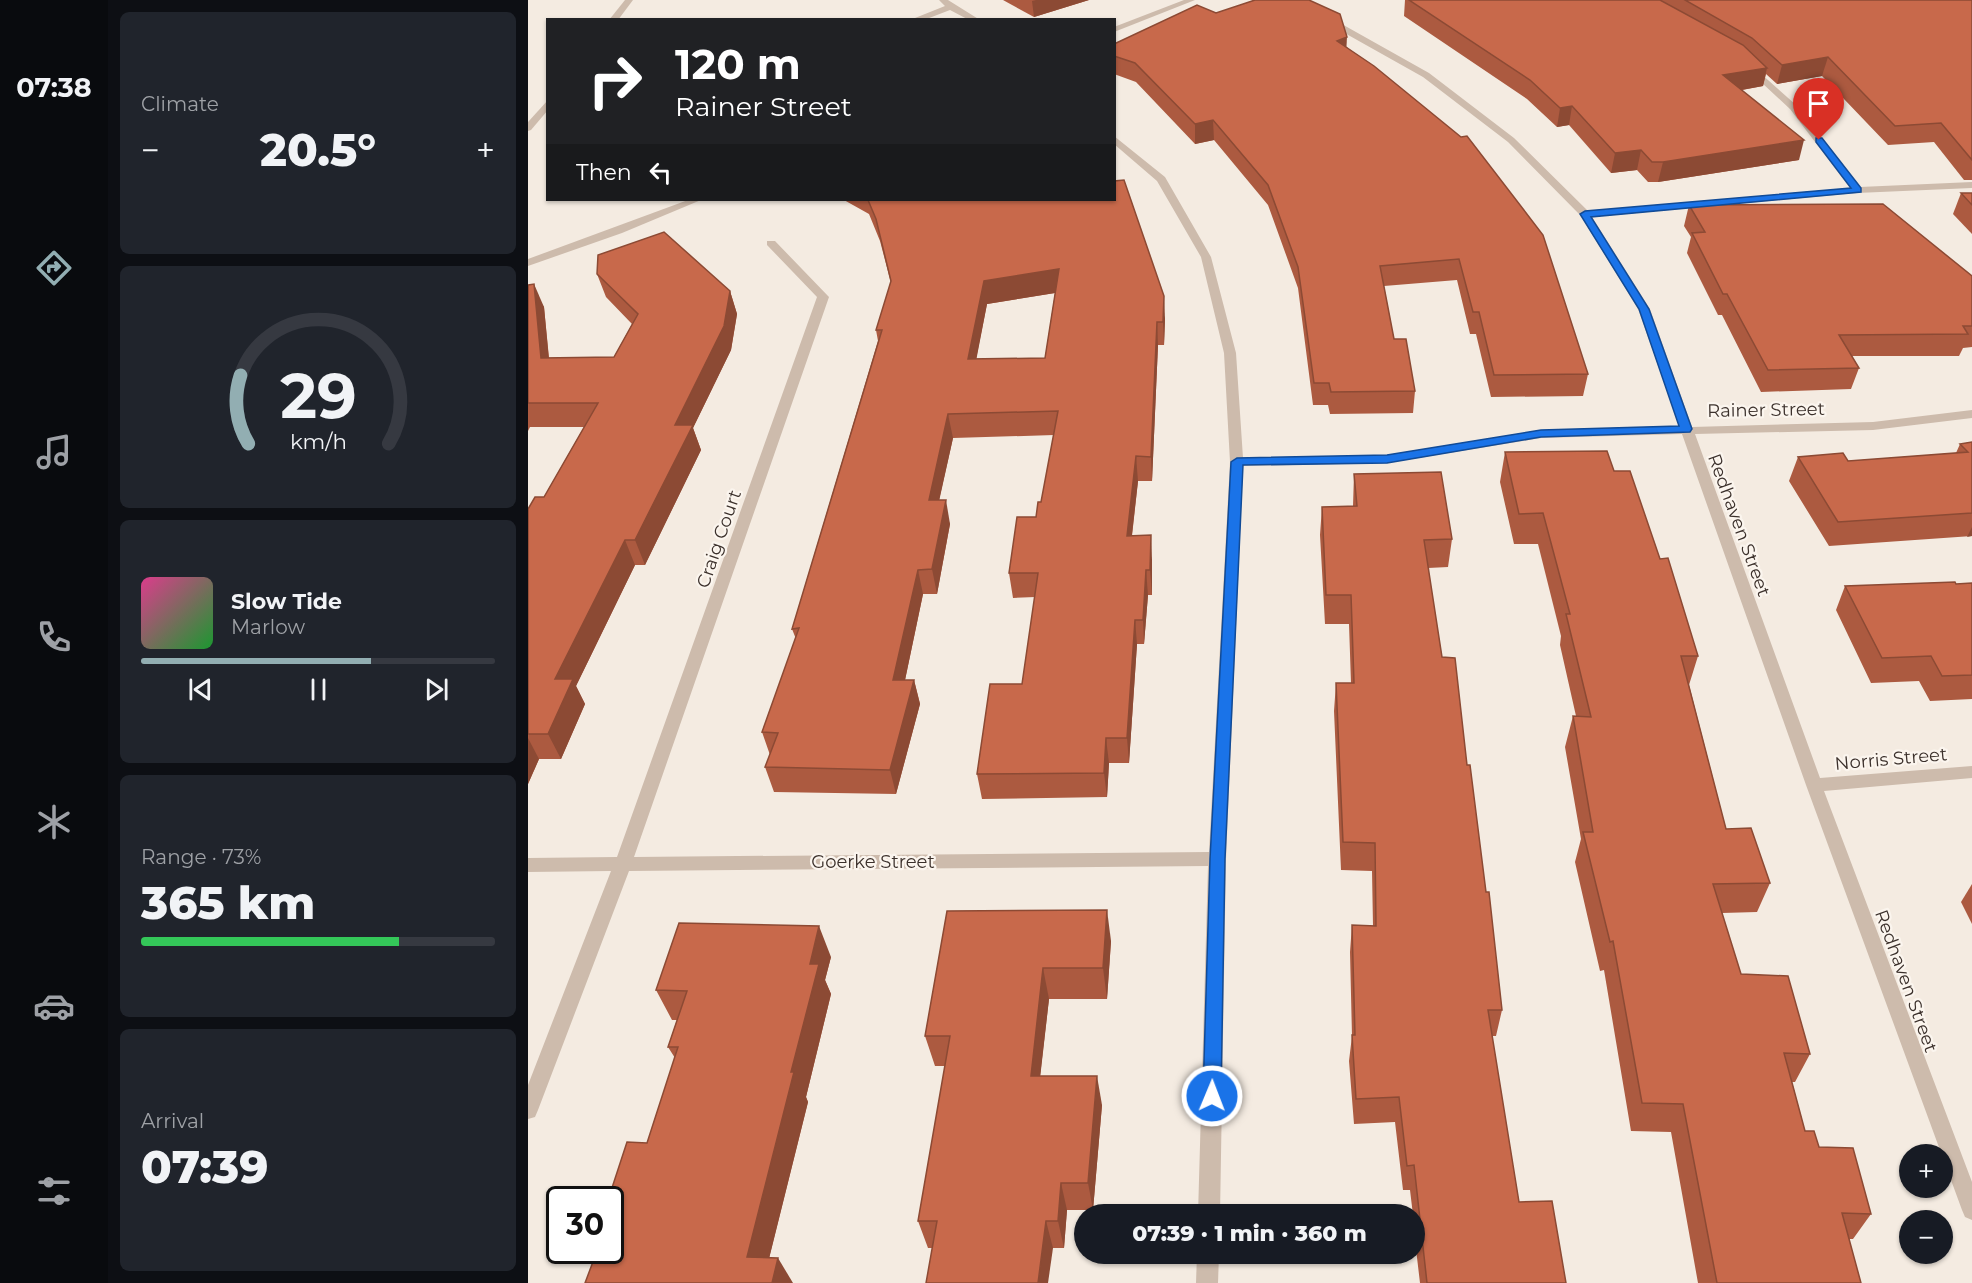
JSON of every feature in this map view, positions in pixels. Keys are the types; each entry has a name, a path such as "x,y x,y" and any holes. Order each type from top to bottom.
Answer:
{"street":[{"path":"615,18 629,0"},
{"path":"943,0 972,18"},
{"path":"1116,29 1191,0"},
{"path":"920,18 951,7"},
{"name":"Redhaven Street","path":"1318,16 1426,75 1511,140 1585,214 1644,309 1814,785 1972,1210"},
{"path":"1743,60 1793,107 1857,190"},
{"path":"528,128 546,106"},
{"path":"1116,141 1161,178 1206,257 1230,353 1237,462 1218,859 1209,1204"},
{"path":"1585,214 1857,190 1972,185"},
{"path":"528,262 618,231 693,201"},
{"name":"Craig Court","path":"623,864 823,297 771,243"},
{"name":"Rainer Street","path":"1237,462 1387,459 1541,434 1873,426 1972,414"},
{"name":"Norris Street","path":"1814,785 1972,772"},
{"name":"Goerke Street","path":"528,865 1218,859"},
{"path":"528,1110 623,864"},
{"path":"1208,1264 1208,1283"}],"building":[{"path":"1255,0 1309,0 1340,14 1347,37 1337,41 1374,66 1461,137 1467,136 1543,235 1588,374 1494,375 1479,312 1473,312 1459,259 1380,266 1394,339 1406,339 1415,391 1331,392 1329,383 1314,383 1298,267 1268,185 1213,120 1195,124 1135,63 1116,57 1116,43 1197,5 1216,13"},
{"path":"1409,0 1660,0 1743,45 1767,68 1723,75 1804,140 1663,162 1652,162 1641,150 1615,153 1572,106 1560,108 1530,80"},
{"path":"1685,0 1972,0 1972,160 1941,123 1895,126 1828,57 1782,65 1752,38"},
{"path":"1124,180 1164,296 1163,322 1157,322 1151,457 1136,456 1127,536 1151,535 1150,570 1146,570 1143,620 1135,620 1127,738 1106,738 1104,773 977,774 990,684 1022,684 1038,573 1009,573 1017,517 1036,517 1038,502 1041,502 1058,411 948,414 929,500 946,500 932,569 918,570 893,680 914,680 890,770 765,767 778,733 762,732 799,628 792,629 882,330 876,330 891,281 876,219 868,201 1116,201 1116,181","holes":["1059,269 1045,358 968,359 984,281"]},
{"path":"1961,193 1972,193 1972,205"},
{"path":"1883,204 1972,276 1972,326 1963,326 1968,334 1839,335 1859,368 1768,370 1727,294 1723,294 1692,233 1705,232 1689,205"},
{"path":"664,232 730,291 724,326 675,425 693,425 635,540 625,540 555,679 573,679 548,734 528,734 528,509 535,497 544,497 598,403 528,403 528,285 534,284 541,358 614,357 638,314 597,274 598,255"},
{"path":"1972,442 1972,513 1838,522 1798,457 1843,453 1848,461 1968,452 1960,444"},
{"path":"1607,451 1614,471 1630,471 1660,559 1668,558 1698,656 1681,656 1726,829 1751,828 1770,883 1713,884 1741,974 1788,976 1810,1054 1784,1053 1805,1131 1814,1131 1819,1147 1853,1148 1871,1214 1842,1213 1861,1283 1717,1283 1683,1104 1642,1103 1613,941 1610,942 1583,832 1593,832 1573,716 1591,717 1566,614 1570,614 1543,513 1519,514 1505,452"},
{"path":"1441,472 1452,539 1424,540 1442,657 1455,658 1467,765 1470,765 1486,892 1489,892 1502,1010 1488,1010 1519,1202 1552,1201 1566,1283 1427,1283 1425,1204 1418,1204 1414,1165 1407,1166 1399,1097 1356,1099 1352,1035 1355,1035 1352,925 1376,926 1375,843 1343,842 1336,683 1354,683 1351,595 1326,595 1322,507 1357,506 1354,474"},
{"path":"1955,582 1956,584 1972,583 1972,675 1942,676 1931,656 1882,658 1845,586"},
{"path":"1107,910 1103,968 1043,968 1031,1076 1097,1076 1088,1183 1061,1183 1058,1221 1046,1221 1038,1283 926,1283 937,1221 918,1221 950,1036 925,1036 947,911"},
{"path":"679,923 819,926 810,964 819,964 747,1257 778,1258 772,1283 585,1283 592,1264 624,1264 624,1186 613,1186 627,1142 647,1143 678,1047 668,1047 687,991 656,990"}],"route":[{"path":"1212,1096 1218,859 1237,462 1387,459 1541,434 1686,429 1644,309 1585,214 1857,190 1819,140"}]}
